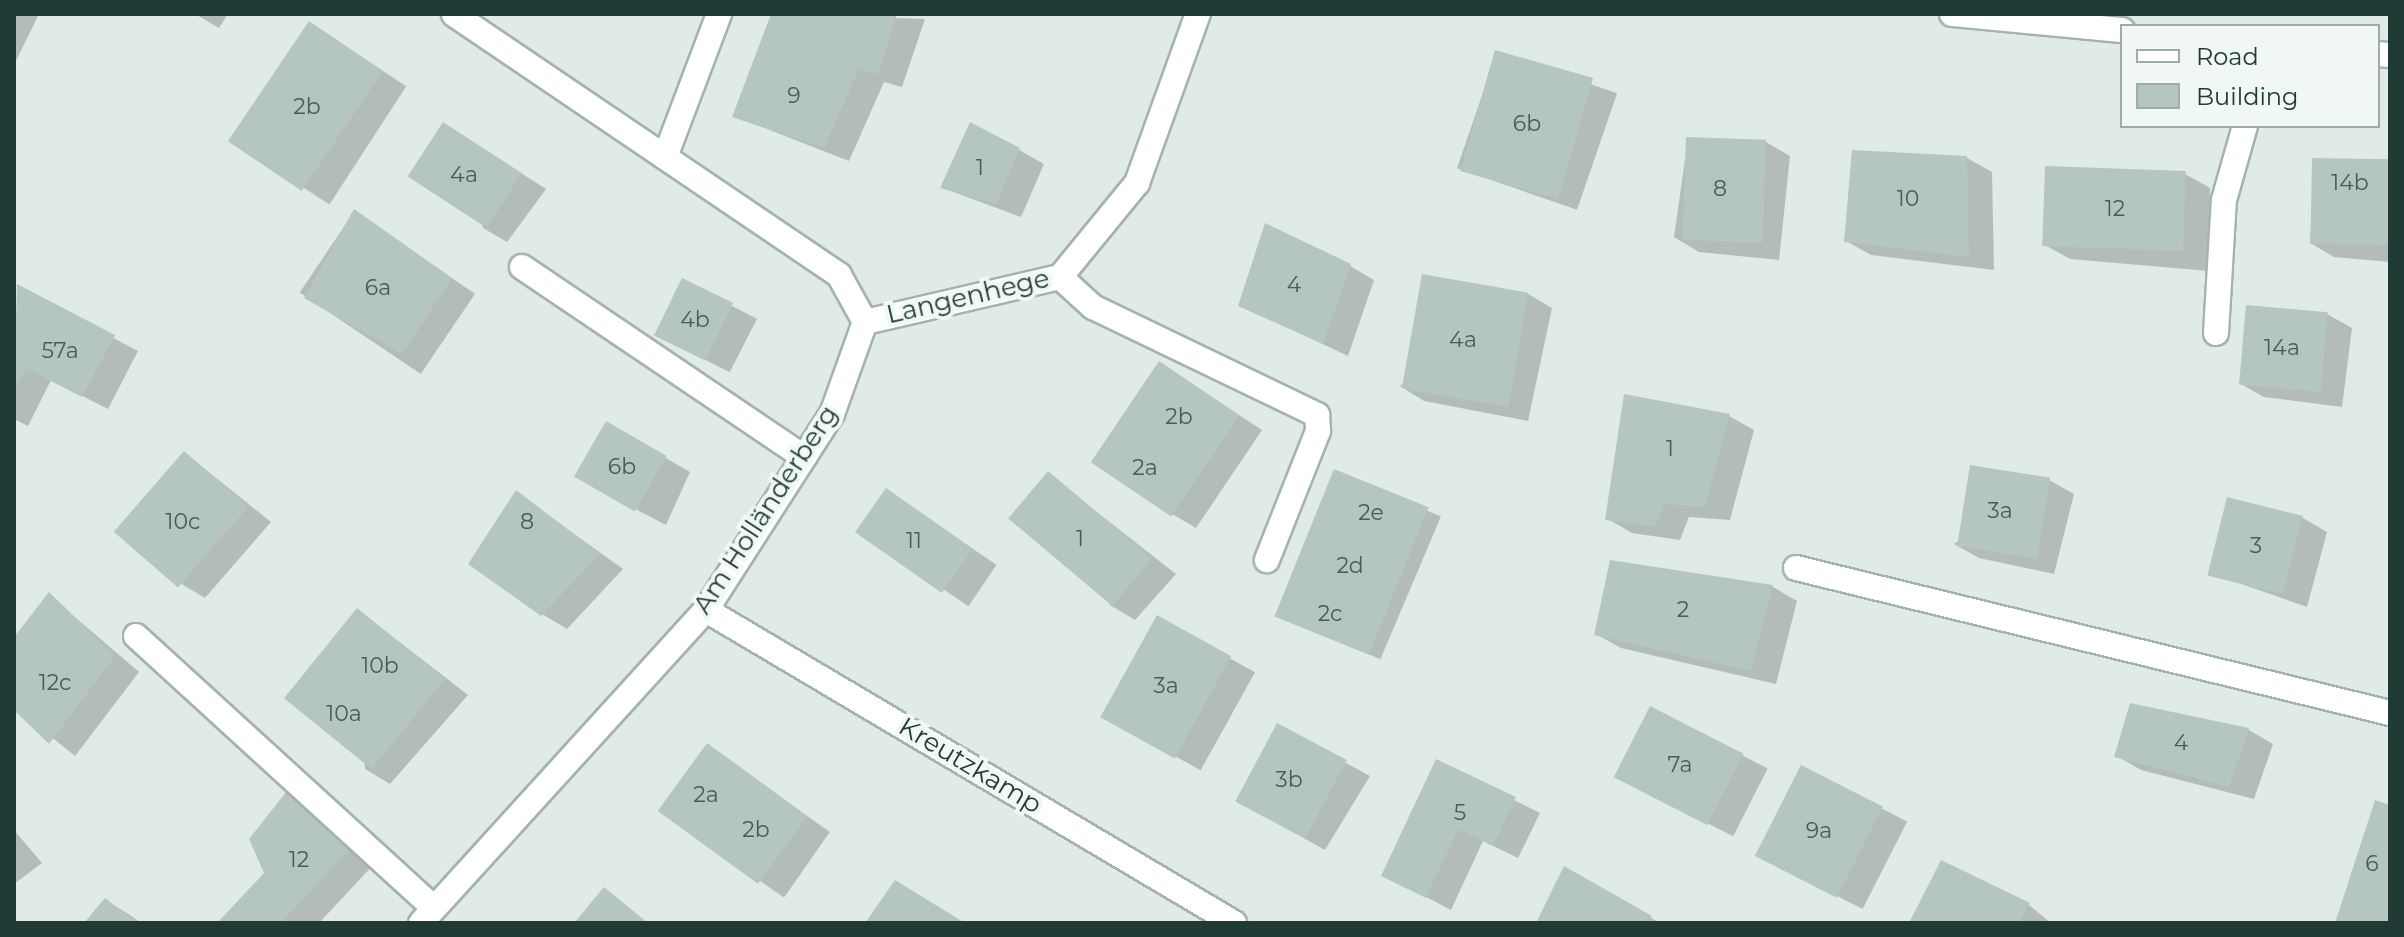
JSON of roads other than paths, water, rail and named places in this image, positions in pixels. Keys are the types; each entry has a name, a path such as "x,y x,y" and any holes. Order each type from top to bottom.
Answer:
{"street":[{"path":"454,14 839,275 865,322"},
{"path":"665,157 719,14"},
{"name":"Langenhege","path":"865,322 1060,277 1137,183 1198,14"},
{"path":"1952,14 2120,30"},
{"path":"2216,333 2224,200 2244,128"},
{"path":"522,267 804,457"},
{"path":"1060,277 1093,307 1317,415 1318,431 1267,560"},
{"name":"Am Holländerberg","path":"427,916 706,610 832,414 865,322"},
{"path":"1796,568 2390,713"},
{"name":"Kreutzkamp","path":"706,610 1234,923"},
{"path":"136,636 427,916"}]}
